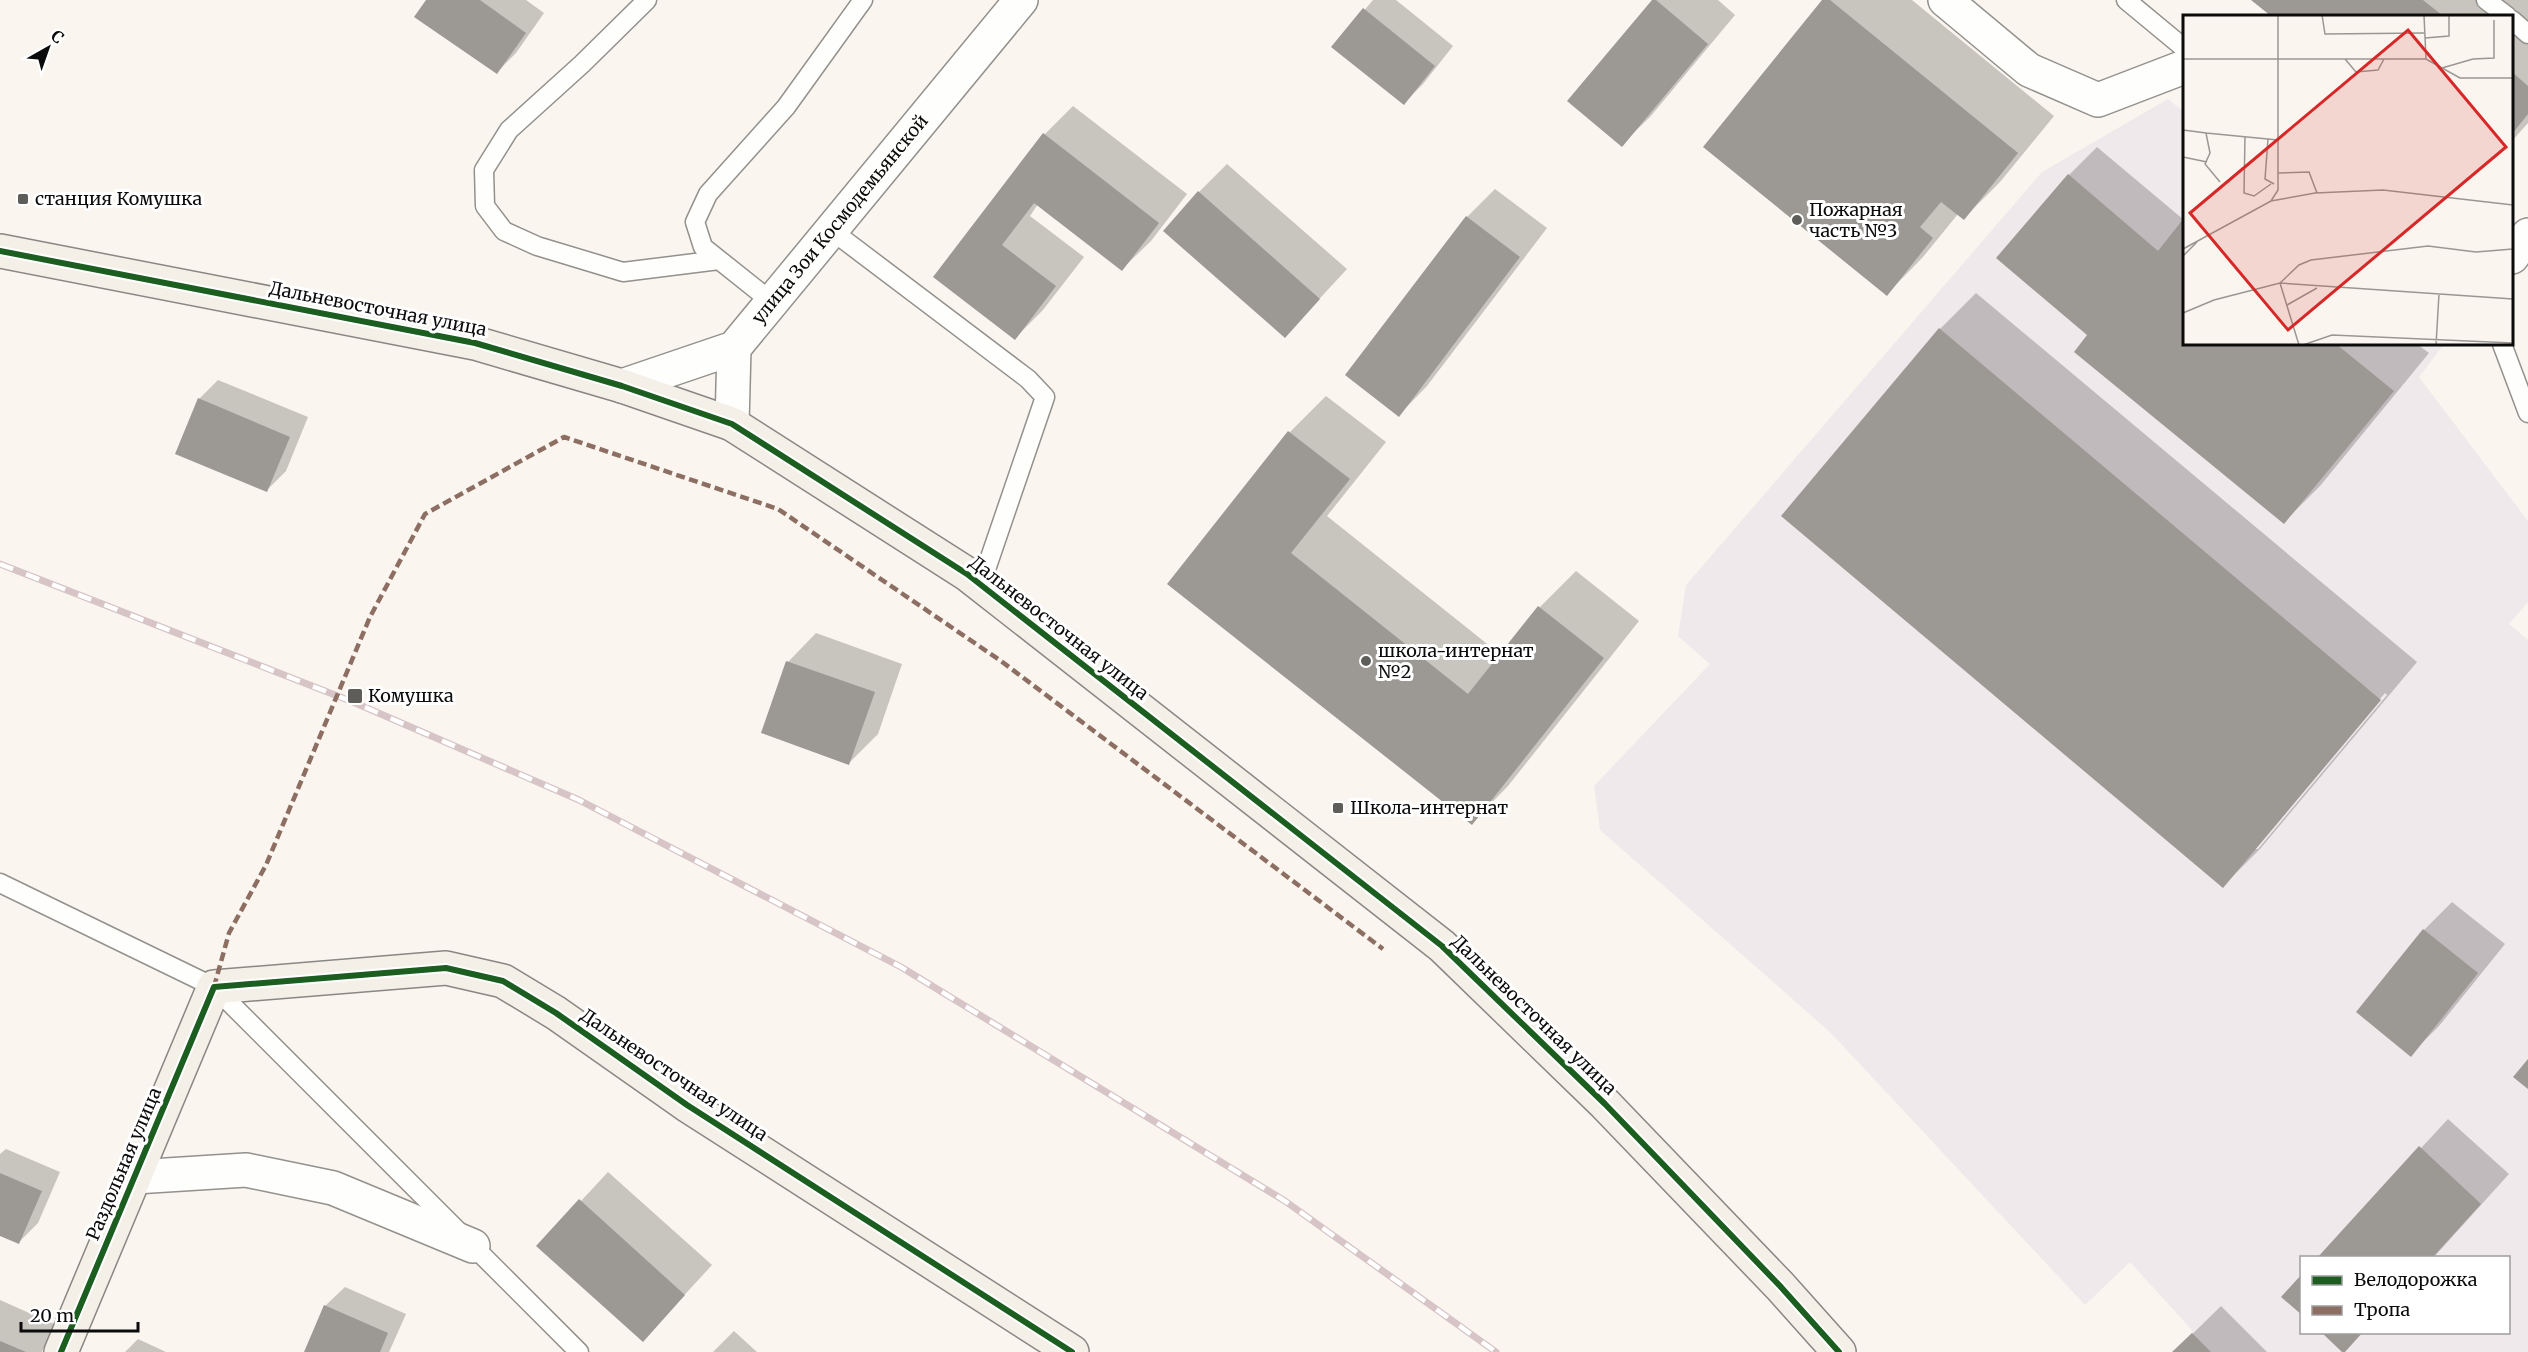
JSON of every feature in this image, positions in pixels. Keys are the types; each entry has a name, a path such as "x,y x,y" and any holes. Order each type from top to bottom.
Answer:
{"street":[{"path":"1945,0 2030,70 2098,100 2183,67"},
{"name":"улица Зои Космодемьянской","path":"734,348 1016,2"},
{"path":"2513,255 2528,236"},
{"name":"Дальневосточная улица","path":"0,251 475,343 622,386 732,424 981,584 1442,946 1605,1104 1780,1286 1839,1352"},
{"path":"622,386 734,348 732,424"},
{"name":"Дальневосточная улица","path":"214,987 446,968 503,981 556,1013 687,1105 1072,1352"},
{"name":"Раздольная улица","path":"61,1352 214,987"},
{"path":"135,1177 246,1170 333,1188 473,1246"}],"lane":[{"path":"647,0 582,64 509,130 484,170 485,206 504,231 537,246 623,272 719,260"},
{"path":"772,302 703,247 695,222 708,194 786,107 862,0"},
{"path":"2126,0 2183,47"},
{"path":"2486,0 2506,15"},
{"path":"2513,22 2528,34"},
{"path":"831,230 1028,379 1045,398 981,584"},
{"path":"2502,345 2528,413"},
{"path":"0,883 214,987 579,1352"}],"shaded area":[{"path":"2168,99 2183,111 2183,345 2443,345 2419,377 2528,521 2528,602 2509,624 2528,640 2528,1352 2172,1352 2192,1333 2191,1329 2130,1262 2085,1305 1830,1032 1600,830 1594,786 1710,664 1678,636 1686,585 2042,172"}],"building":[{"path":"426,0 480,0 526,33 497,74 414,17"},
{"path":"1652,0 1656,0 1708,44 1622,147 1567,101"},
{"path":"1822,0 1830,0 2018,153 1964,220 1941,202 1920,227 1933,238 1887,296 1703,147"},
{"path":"2251,0 2423,0 2442,15 2270,15"},
{"path":"1363,8 1435,66 1404,105 1331,47"},
{"path":"2513,73 2528,86 2528,114 2513,133"},
{"path":"1043,133 1159,223 1122,271 1034,203 1002,245 1056,286 1015,340 933,277"},
{"path":"2068,174 2158,251 2183,219 2183,345 2337,345 2394,391 2284,524 2074,352 2087,335 1996,258"},
{"path":"1198,191 1320,299 1285,338 1163,231"},
{"path":"1466,216 1520,257 1399,417 1345,375"},
{"path":"1939,328 2381,700 2223,888 1781,516"},
{"path":"198,398 290,437 267,492 175,454"},
{"path":"1288,431 1350,479 1291,553 1468,694 1538,606 1604,658 1472,825 1167,584"},
{"path":"786,661 875,692 849,765 761,733"},
{"path":"2423,929 2478,973 2411,1057 2356,1012"},
{"path":"2528,1059 2528,1089 2513,1077"},
{"path":"2419,1146 2481,1204 2434,1256 2319,1256"},
{"path":"0,1173 42,1191 19,1244 0,1236"},
{"path":"579,1199 685,1295 643,1342 536,1246"},
{"path":"2300,1276 2300,1313 2281,1297"},
{"path":"324,1305 388,1333 380,1352 304,1352"},
{"path":"2192,1333 2211,1352 2172,1352"},
{"path":"2323,1334 2361,1334 2345,1352 2342,1352"},
{"path":"0,1341 26,1352 0,1352"}],"railway":[{"path":"0,564 353,702 579,800 901,967 1285,1201 1496,1352"}],"marked path":[{"path":"214,987 229,933 266,865 370,617 425,514 564,437 778,509 1001,661 1383,949"}],"cycle path":[{"path":"0,251 475,343 622,386 732,424 967,574 1442,946 1605,1104 1780,1286 1839,1352"},
{"path":"61,1352 214,987 446,968 503,981 556,1013 687,1105 1072,1352"}],"place":[{"name":"станция Комушка","path":"23,199"},
{"name":"Пожарная часть №3","path":"1797,220"},
{"name":"школа-интернат №2","path":"1366,661"},
{"name":"Комушка","path":"355,696"},
{"name":"Школа-интернат","path":"1338,808"}]}
